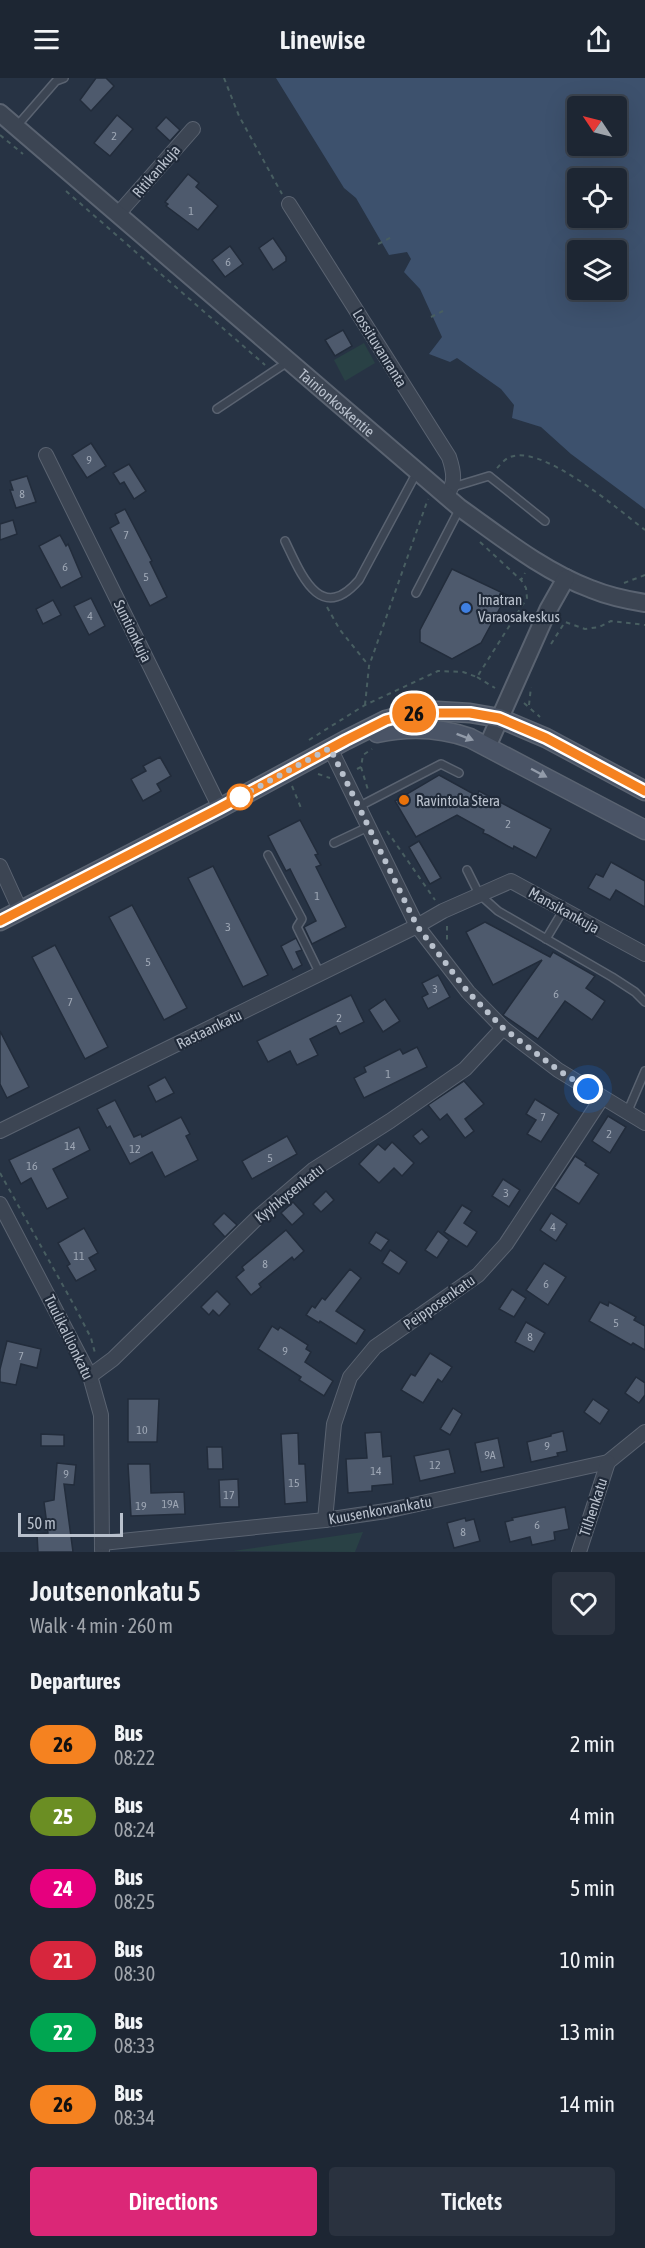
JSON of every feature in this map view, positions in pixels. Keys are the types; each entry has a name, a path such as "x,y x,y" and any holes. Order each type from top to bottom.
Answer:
{"main road":[{"path":"0,921 220,808 338,744 386,720 414,713 470,713 499,718 540,735 645,791"},
{"path":"338,744 388,730 418,727 447,730 487,747 645,830"}],"street":[{"name":"Tainionkoskentie","path":"0,113 460,508 535,560 566,578 617,598 645,603"},
{"name":"Ritikankuja","path":"118,214 194,129"},
{"name":"Lossituvanranta","path":"289,204 445,451 453,469 443,494"},
{"name":"Suntionkuja","path":"46,455 220,808"},
{"path":"487,747 548,610 566,578"},
{"path":"338,744 358,807 417,926 468,992 503,1028 558,1070 645,1123"},
{"path":"0,866 20,910"},
{"name":"Mansikankuja","path":"417,926 443,911 511,881 645,954"},
{"name":"Rastaankatu","path":"0,1131 417,926"},
{"name":"Kyyhkysenkatu","path":"95,1372 113,1359 256,1218 313,1170 390,1121 465,1069 503,1028"},
{"name":"Peipposenkatu","path":"325,1520 334,1424 350,1377 375,1347 478,1275 506,1244 602,1098"},
{"name":"Tuulikallionkatu","path":"0,1204 95,1372 101,1415 102,1548"},
{"name":"Kuusenkorvankatu","path":"102,1548 386,1511 608,1462 645,1432"},
{"name":"Tilhenkatu","path":"579,1552 608,1462"}],"lane":[{"path":"16,127 56,81 64,78"},
{"path":"217,409 289,361"},
{"path":"285,541 311,589 321,596 334,598 348,592 359,580 417,472"},
{"path":"443,494 489,476 545,521"},
{"path":"416,593 460,508"},
{"path":"358,807 441,764 459,773"},
{"path":"334,843 368,827"},
{"path":"268,855 302,919 297,927 320,974"},
{"path":"467,870 479,894 498,911 635,992 645,1002"},
{"path":"546,939 564,909"},
{"path":"627,1113 645,1071"}],"path":[{"path":"224,78 239,116 261,159 289,204"},
{"path":"0,135 23,155"},
{"path":"64,190 273,372"},
{"path":"378,244 393,237"},
{"path":"430,317 443,311"},
{"path":"489,476 508,458 516,456 542,460 565,470 645,530"},
{"path":"365,705 369,666 443,494"},
{"path":"321,596 340,630 369,666"},
{"path":"549,646 565,622 585,629 599,627 610,621 645,625"},
{"path":"529,705 532,681"},
{"path":"361,767 372,800"},
{"path":"386,829 447,917 448,965"},
{"path":"0,1173 47,1254 91,1338 95,1372"}],"green space":[{"path":"364,343 375,363 345,381 334,360"},
{"path":"363,1532 355,1552 233,1551"}],"water":[{"path":"276,78 645,78 645,509 571,454 541,427 512,418 514,405 501,389 457,358 450,362 429,354 442,337 420,289 404,272 411,259 407,252 389,255 356,198 344,188"}],"building":[{"path":"96,78 106,78 114,86 91,111 80,100"},
{"path":"117,115 133,129 110,156 94,143"},
{"path":"166,117 180,130 170,141 156,128"},
{"path":"188,174 199,183 196,187 218,206 198,230 166,206 168,204 165,202"},
{"path":"273,238 286,257 286,261 273,270 259,248"},
{"path":"230,246 243,264 225,277 212,260"},
{"path":"343,330 352,346 335,356 325,340"},
{"path":"91,443 106,466 87,478 72,455"},
{"path":"129,464 146,491 134,499 124,482 120,484 113,473"},
{"path":"27,476 36,502 16,508 10,490 13,490 10,481"},
{"path":"125,509 152,561 150,562 167,597 150,606 110,528 119,523 115,514"},
{"path":"13,520 17,534 0,540 0,524"},
{"path":"60,535 66,546 68,544 82,577 61,588 39,546"},
{"name":"Imatran Varaosakeskus","path":"452,569 507,595 481,643 452,659 420,642 420,630"},
{"path":"91,598 105,626 89,635 74,606"},
{"path":"53,600 61,615 43,624 36,609"},
{"path":"160,757 171,776 157,784 161,791 143,801 131,779 146,771 143,766"},
{"path":"439,775 477,796 479,791 551,829 536,858 483,833 484,830 457,815 416,837 395,801"},
{"path":"300,820 318,854 315,855 321,865 316,867 346,927 312,944 304,927 316,921 290,869 286,871 268,836"},
{"path":"419,841 441,878 430,884 409,847"},
{"path":"611,862 645,881 645,907 616,890 610,900 588,888 596,874 603,877"},
{"path":"213,866 268,975 243,987 188,878"},
{"path":"132,905 187,1008 164,1020 109,917"},
{"path":"485,922 550,957 553,952 595,976 586,988 605,1001 592,1020 565,1001 538,1039 503,1015 542,960 493,985 466,932"},
{"path":"296,938 302,950 296,952 302,965 293,970 281,946"},
{"path":"55,945 108,1047 85,1059 32,957"},
{"path":"438,975 450,997 428,1009 422,997 428,994 422,983"},
{"path":"351,995 364,1022 340,1034 336,1026 310,1039 318,1055 297,1065 290,1051 268,1062 257,1041"},
{"path":"385,999 400,1021 383,1032 369,1010"},
{"path":"0,1031 29,1087 7,1098 0,1084"},
{"path":"417,1047 427,1067 364,1098 354,1078 366,1072 364,1067 400,1049 403,1054"},
{"path":"165,1077 174,1093 156,1102 148,1086"},
{"path":"464,1081 484,1104 465,1119 474,1131 465,1138 447,1114 440,1120 428,1105"},
{"path":"535,1099 559,1114 541,1142 527,1134 536,1120 526,1114"},
{"path":"115,1100 134,1137 141,1134 142,1137 181,1117 190,1134 186,1136 198,1160 165,1177 152,1152 130,1164 110,1126 107,1128 97,1109"},
{"path":"608,1116 626,1127 610,1153 592,1141"},
{"path":"79,1127 90,1150 53,1169 68,1198 47,1209 31,1178 21,1184 9,1160"},
{"path":"422,1129 429,1137 420,1144 413,1136"},
{"path":"287,1136 297,1154 252,1179 242,1161"},
{"path":"392,1142 414,1163 402,1176 394,1168 379,1183 359,1164 378,1144 385,1150"},
{"path":"575,1156 599,1174 579,1204 554,1188"},
{"path":"503,1179 520,1190 509,1207 492,1196"},
{"path":"326,1191 334,1200 321,1212 313,1204"},
{"path":"293,1202 304,1214 292,1225 281,1213"},
{"path":"462,1205 472,1211 464,1223 477,1232 467,1247 444,1232"},
{"path":"224,1213 237,1225 225,1237 213,1224"},
{"path":"551,1213 567,1224 556,1241 540,1230"},
{"path":"84,1228 98,1253 89,1258 96,1270 76,1281 67,1266 70,1264 58,1243"},
{"path":"286,1230 304,1251 294,1260 292,1257 259,1284 261,1287 251,1295 236,1277 244,1270 242,1267"},
{"path":"438,1231 449,1240 437,1258 425,1250"},
{"path":"376,1232 389,1240 381,1251 369,1243"},
{"path":"390,1250 407,1262 399,1274 382,1263"},
{"path":"544,1263 566,1277 548,1305 526,1290"},
{"path":"350,1269 361,1278 336,1311 365,1330 356,1344 320,1321 319,1323 306,1315 322,1298 325,1300"},
{"path":"512,1289 526,1298 514,1317 499,1309"},
{"path":"217,1291 230,1304 219,1316 213,1310 209,1315 201,1307"},
{"path":"600,1302 608,1306 609,1302 636,1317 634,1320 645,1326 645,1350 633,1343 631,1345 589,1321"},
{"path":"526,1322 545,1333 534,1352 515,1342"},
{"path":"272,1326 278,1330 280,1327 308,1345 306,1349 311,1352 305,1362 333,1381 324,1396 299,1380 301,1377 258,1349"},
{"path":"7,1341 41,1349 37,1368 21,1364 16,1385 0,1382 0,1369"},
{"path":"430,1353 452,1367 442,1382 438,1379 423,1403 401,1390 411,1374 415,1376"},
{"path":"636,1377 645,1383 645,1395 639,1403 625,1393"},
{"path":"128,1399 159,1399 157,1442 128,1442"},
{"path":"593,1399 609,1410 600,1424 584,1412"},
{"path":"453,1408 462,1414 450,1435 440,1429"},
{"path":"563,1431 567,1451 557,1453 558,1456 531,1462 527,1442"},
{"path":"381,1432 383,1457 391,1456 393,1484 372,1486 372,1491 348,1493 346,1459 367,1458 365,1433"},
{"path":"298,1433 299,1464 305,1464 307,1502 285,1504 281,1434"},
{"path":"41,1434 64,1435 64,1446 41,1446"},
{"path":"498,1438 504,1467 481,1472 475,1443"},
{"path":"207,1447 222,1447 223,1469 208,1469"},
{"path":"449,1449 455,1473 420,1481 414,1456"},
{"path":"57,1463 76,1465 74,1485 64,1484 73,1552 38,1552 37,1534 48,1533 44,1502 54,1500"},
{"path":"128,1464 150,1464 151,1493 184,1492 185,1514 131,1516"},
{"path":"238,1479 239,1507 220,1507 219,1480"},
{"path":"565,1507 569,1529 554,1532 555,1540 532,1545 530,1537 510,1542 505,1522 513,1520 512,1518"},
{"path":"465,1518 466,1521 474,1519 480,1541 454,1548 447,1523"}],"bus line":[{"name":"26","path":"0,921 220,808 346,740 386,720 414,713 437,711 499,718 546,738 645,791"}],"place":[{"name":"Imatran Varaosakeskus","path":"466,608"},
{"name":"Ravintola Stera","path":"404,800"}],"route":[{"path":"240,797 236,799 330,748 417,926 468,992 503,1028 558,1070 588,1089"}]}
